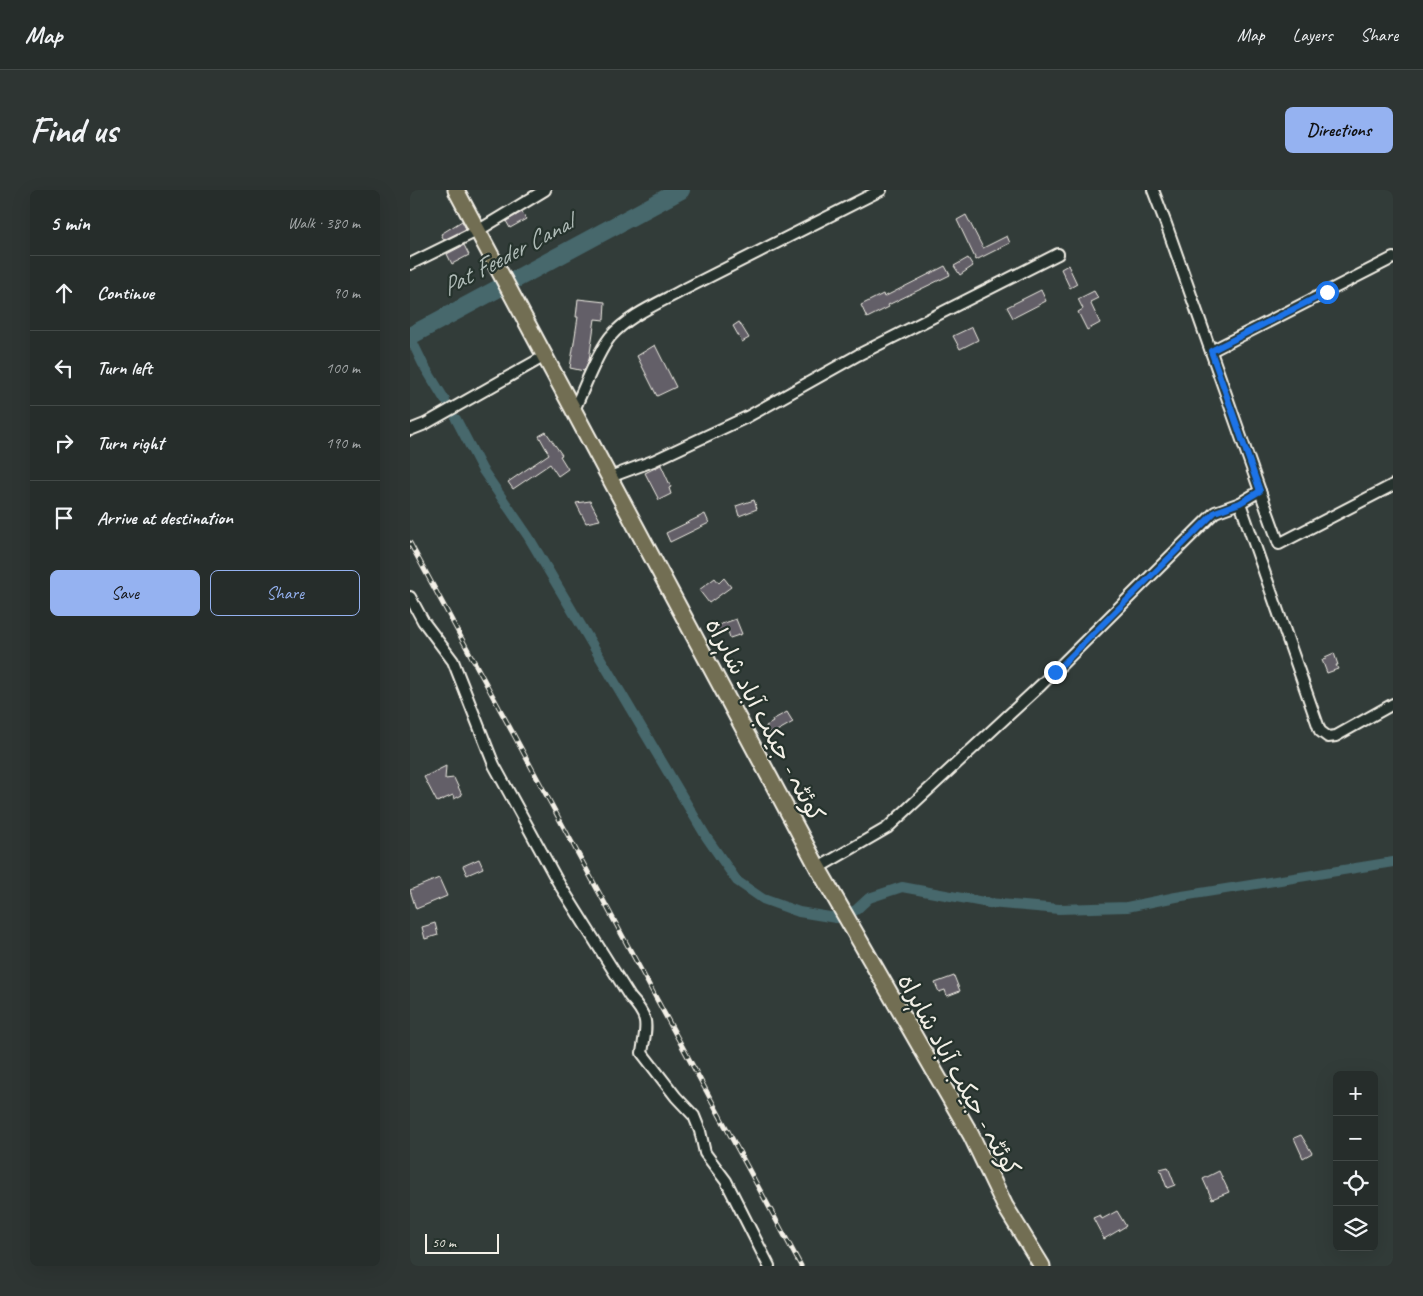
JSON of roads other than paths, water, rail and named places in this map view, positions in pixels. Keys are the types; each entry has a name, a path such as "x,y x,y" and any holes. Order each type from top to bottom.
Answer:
{"highway":[{"name":"کوئٹہ - جیکب آباد شاہراہ","path":"456,190 818,868 971,1135 1005,1206 1042,1266"}],"street":[{"path":"410,264 479,230 544,190"},
{"path":"574,410 601,351 622,326 681,291 881,190"},
{"path":"1152,190 1279,544 1393,485"},
{"path":"610,477 653,461 746,417 858,355 1058,254"},
{"path":"1211,351 1393,258"},
{"path":"410,430 425,424 545,356"},
{"path":"818,868 887,828 1041,685 1215,512 1240,503 1260,491"},
{"path":"1240,503 1320,731 1328,737 1336,736 1393,704"},
{"path":"410,597 422,621 453,661 494,765 558,882 630,997 642,1011 647,1027 642,1053 676,1097 694,1116 705,1153 726,1182 769,1266"}],"waterway":[{"name":"Pat Feeder Canal","path":"410,336 681,190"},
{"path":"410,337 423,364 445,400"},
{"path":"456,419 482,469 528,536 707,838 737,881 763,899 799,912 836,918 856,910 869,898 902,887 989,903 1059,909 1127,907 1176,897 1393,862"}],"railway":[{"path":"410,543 801,1266"}]}
